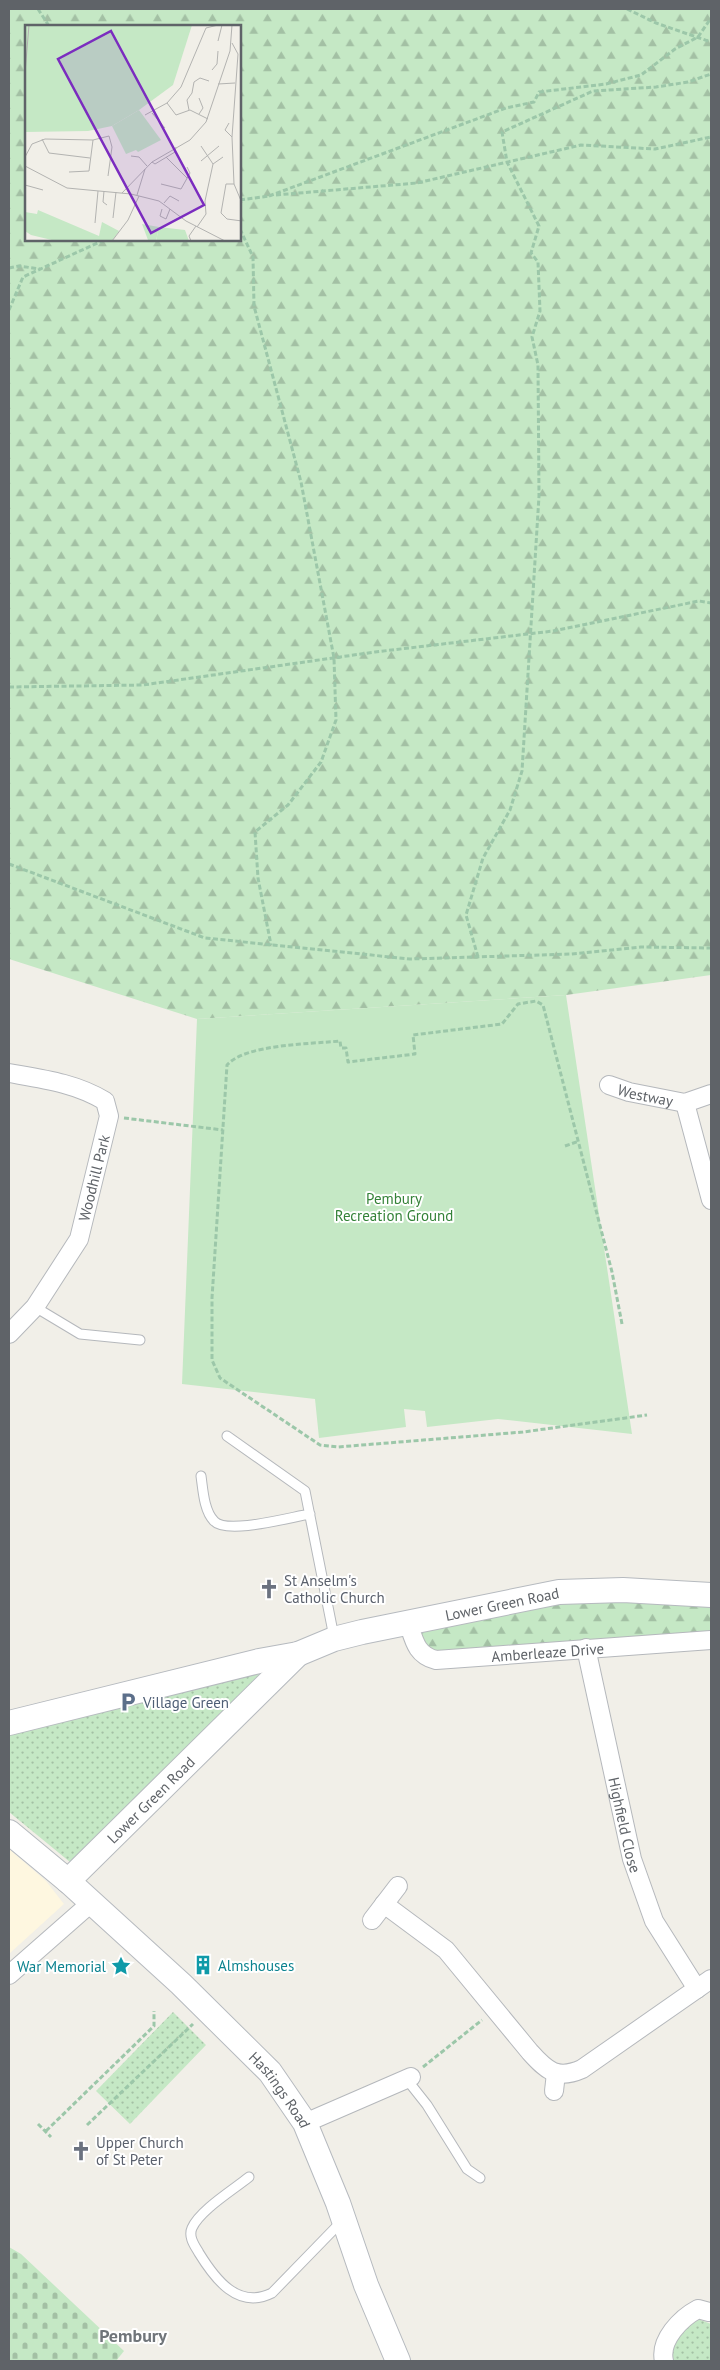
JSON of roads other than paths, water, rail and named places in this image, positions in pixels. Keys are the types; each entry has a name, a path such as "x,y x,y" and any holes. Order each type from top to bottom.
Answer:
{"street":[{"name":"Woodhill Park","path":"9,1073 66,1083 88,1090 106,1101 109,1116 79,1239 35,1307 9,1334"},
{"name":"Westway","path":"609,1085 629,1092 684,1103 711,1094"},
{"path":"684,1103 711,1200"},
{"name":"Lower Green Road","path":"9,1723 298,1654 334,1639 408,1622 559,1592 623,1590 711,1595"},
{"name":"Amberleaze Drive","path":"408,1622 418,1651 426,1658 436,1660 711,1640"},
{"name":"Highfield Close","path":"556,2073 570,2074 582,2068 704,1984 654,1921 632,1859 586,1648"},
{"name":"Lower Green Road","path":"68,1881 298,1654"},
{"name":"Hastings Road","path":"9,1832 68,1881 181,1984 270,2072 305,2123 344,2219 366,2285 398,2361"},
{"path":"372,1920 398,1886"},
{"path":"9,1975 91,1903"},
{"path":"384,1904 446,1950 545,2068 556,2073 554,2091"},
{"path":"305,2123 411,2077"},
{"path":"664,2361 665,2345 673,2330 686,2315 698,2309 710,2312"}],"lane":[{"path":"35,1307 80,1334 140,1340"},
{"path":"226,1436 305,1491 334,1639"},
{"path":"201,1476 208,1510 214,1522 222,1526 239,1527 310,1514"},
{"path":"411,2077 408,2081 427,2105 467,2169 480,2178"},
{"path":"250,2177 207,2211 191,2229 190,2234 193,2242 219,2282 239,2294 250,2298 262,2298 272,2292 344,2219"}],"place":[{"name":"St Anselm's Catholic Church","path":"269,1589"},
{"name":"Village Green","path":"128,1702"},
{"name":"Almshouses","path":"203,1965"},
{"name":"War Memorial","path":"121,1966"},
{"name":"Upper Church of St Peter","path":"81,2151"}],"district":[{"name":"Pembury","path":"133,2335"}],"park label":[{"name":"Pembury Recreation Ground","path":"394,1206"}]}
